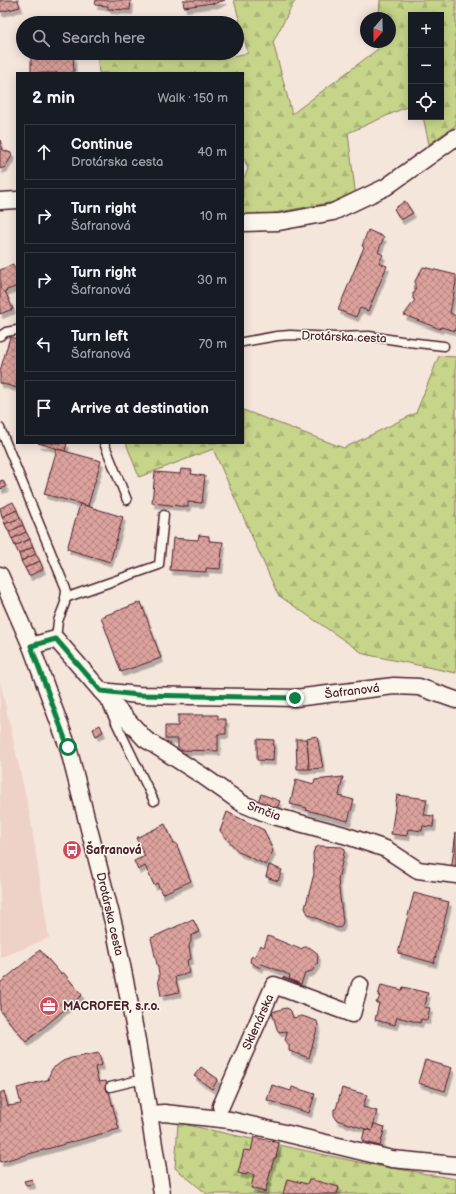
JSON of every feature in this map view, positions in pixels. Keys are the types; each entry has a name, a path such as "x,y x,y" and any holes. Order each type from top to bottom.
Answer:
{"street":[{"path":"244,223 279,222 333,212 386,187 456,137"},
{"path":"0,201 16,200"},
{"name":"Drotárska cesta","path":"0,575 31,646 68,747 114,926 131,1007 162,1194"},
{"path":"31,646 56,639 101,691"},
{"name":"Šafranová","path":"101,691 138,695 295,698 394,686 419,687 456,700"},
{"name":"Srnčia","path":"101,691 144,739 203,776 243,804 270,815 344,835 386,849 418,870 456,875"},
{"name":"Sklenárska","path":"218,1112 274,985 352,1014 360,985"},
{"path":"149,1114 218,1112 230,1120 392,1159 455,1165"}],"lane":[{"path":"0,336 6,332 16,330"},
{"name":"Drotárska cesta","path":"244,342 290,335 336,337 369,336 444,346"},
{"path":"0,428 66,589 65,603 58,621 56,639"},
{"path":"104,444 127,500"},
{"path":"65,598 159,565 164,515"},
{"path":"101,691 154,801"},
{"path":"110,1087 143,1079"}],"shaded area":[{"path":"0,681 30,815 49,938 0,958"}],"green space":[{"path":"234,0 297,0 293,4 273,42 292,114 378,48 396,48 396,12 379,12 380,0 456,0 456,125 429,144 424,120 444,120 444,12 408,12 408,106 348,133 356,198 246,218 244,216 244,178 248,169 244,159 244,72 99,72 98,60 244,60 244,54 248,53 244,38 244,16 238,16"},
{"path":"439,356 456,357 456,673 364,654 278,595 213,449 139,477 126,444 244,444 244,410 344,448 416,413"},
{"path":"178,1123 358,1162 456,1179 456,1194 207,1194 175,1168"}],"building":[{"path":"0,0 18,0 20,7 0,12"},
{"path":"96,0 131,0 130,10 108,9 108,6 95,5"},
{"path":"183,0 225,0 213,4 184,7"},
{"path":"31,60 73,60 74,72 31,72"},
{"path":"0,140 3,150 11,153 12,156 5,167 0,169"},
{"path":"405,201 413,213 401,220 394,209"},
{"path":"368,230 384,237 378,252 383,255 379,263 387,266 368,311 360,308 356,317 338,310 364,247 362,246"},
{"path":"13,264 16,271 16,286 5,291 13,309 0,314 0,270"},
{"path":"423,267 456,275 450,313 456,316 456,331 441,327 440,329 404,315 415,300 413,299 413,293 415,293 415,281"},
{"path":"10,337 16,339 16,388 0,383 0,371"},
{"path":"41,444 67,444 65,451"},
{"path":"57,449 101,461 88,506 44,494"},
{"path":"181,469 192,470 191,474 205,476 202,503 188,502 188,507 152,503 155,472 180,474"},
{"path":"3,480 6,487 0,489 0,481"},
{"path":"13,502 17,510 2,517 0,508"},
{"path":"80,504 123,517 110,562 67,549"},
{"path":"17,510 20,518 5,524 2,517"},
{"path":"20,518 23,525 9,532 5,524"},
{"path":"23,525 26,532 12,539 9,532"},
{"path":"26,532 30,539 15,546 12,539"},
{"path":"199,535 209,536 209,541 223,542 220,569 206,568 206,572 170,570 173,538 198,540"},
{"path":"30,539 33,547 19,554 15,546"},
{"path":"33,547 36,554 21,561 19,554"},
{"path":"36,554 40,561 25,568 21,561"},
{"path":"40,561 43,569 29,576 25,568"},
{"path":"141,602 161,658 121,672 101,617"},
{"path":"178,715 218,715 218,719 226,719 226,734 218,734 218,751 178,750 178,739 165,739 165,726 178,726"},
{"path":"100,725 103,732 96,736 93,729"},
{"path":"317,736 323,768 309,769 306,738"},
{"path":"257,739 274,740 273,761 257,760"},
{"path":"296,739 306,739 309,769 297,769"},
{"path":"343,777 339,796 354,800 348,821 306,810 307,808 290,804 296,779 314,784 315,780"},
{"path":"261,794 280,801 275,813 256,806"},
{"path":"397,795 427,799 424,815 434,816 433,827 423,826 422,831 408,829 407,836 391,834"},
{"path":"227,812 264,830 273,851 266,865 239,852 220,831"},
{"path":"165,824 174,843 176,843 191,881 162,894 157,883 154,885 145,866 138,870 134,861 145,856 136,838"},
{"path":"456,832 456,871 451,871"},
{"path":"319,846 342,847 345,849 338,880 343,922 341,927 337,928 308,914 305,908 314,874 313,853 315,848"},
{"path":"269,865 282,870 278,881 266,877"},
{"path":"414,893 449,902 434,963 398,953"},
{"path":"193,919 199,932 191,936 189,946 191,959 187,960 189,973 175,977 179,992 161,996 158,979 159,973 151,938"},
{"path":"268,936 300,949 309,947 316,952 318,956 317,964 312,971 305,973 301,984 289,979 290,975 262,964 260,968 250,962 251,957 255,956 260,945 264,947"},
{"path":"40,950 61,974 63,972 82,995 26,1042 0,1010 0,983"},
{"path":"283,977 300,984 298,989 281,982"},
{"path":"381,985 402,990 403,987 428,993 424,1007 430,1008 427,1020 421,1019 420,1023 397,1017 395,1025 375,1020 379,1003 376,1003 380,996 378,996"},
{"path":"286,1008 291,1011 293,1018 302,1016 317,1021 318,1025 309,1058 289,1051 289,1045 285,1040 287,1034 286,1031 279,1032 277,1029 272,1012"},
{"path":"99,1053 102,1065 95,1067 97,1077 99,1082 106,1081 119,1129 0,1162 0,1093 4,1091 8,1106 21,1104 17,1088 50,1079 48,1078 52,1069 63,1061"},
{"path":"425,1060 452,1068 445,1091 418,1083"},
{"path":"201,1067 218,1079 212,1089 194,1076"},
{"path":"272,1085 291,1091 292,1087 315,1094 309,1113 267,1100"},
{"path":"342,1088 367,1095 363,1107 377,1111 372,1131 337,1120 334,1115 334,1109 336,1109"},
{"path":"374,1124 385,1127 380,1146 362,1141 365,1129 372,1131"},
{"path":"254,1137 279,1143 276,1158 274,1158 265,1192 251,1188 254,1175 238,1173 244,1150 251,1151"},
{"path":"32,1179 33,1184 26,1185 24,1181"},
{"path":"287,1179 307,1184 309,1179 339,1187 337,1194 283,1194"}],"place":[{"name":"Šafranová","path":"72,850"},
{"name":"MACROFER, s.r.o.","path":"49,1006"}],"route":[{"path":"68,747 31,646 56,639 101,691 138,695 295,698"}]}
